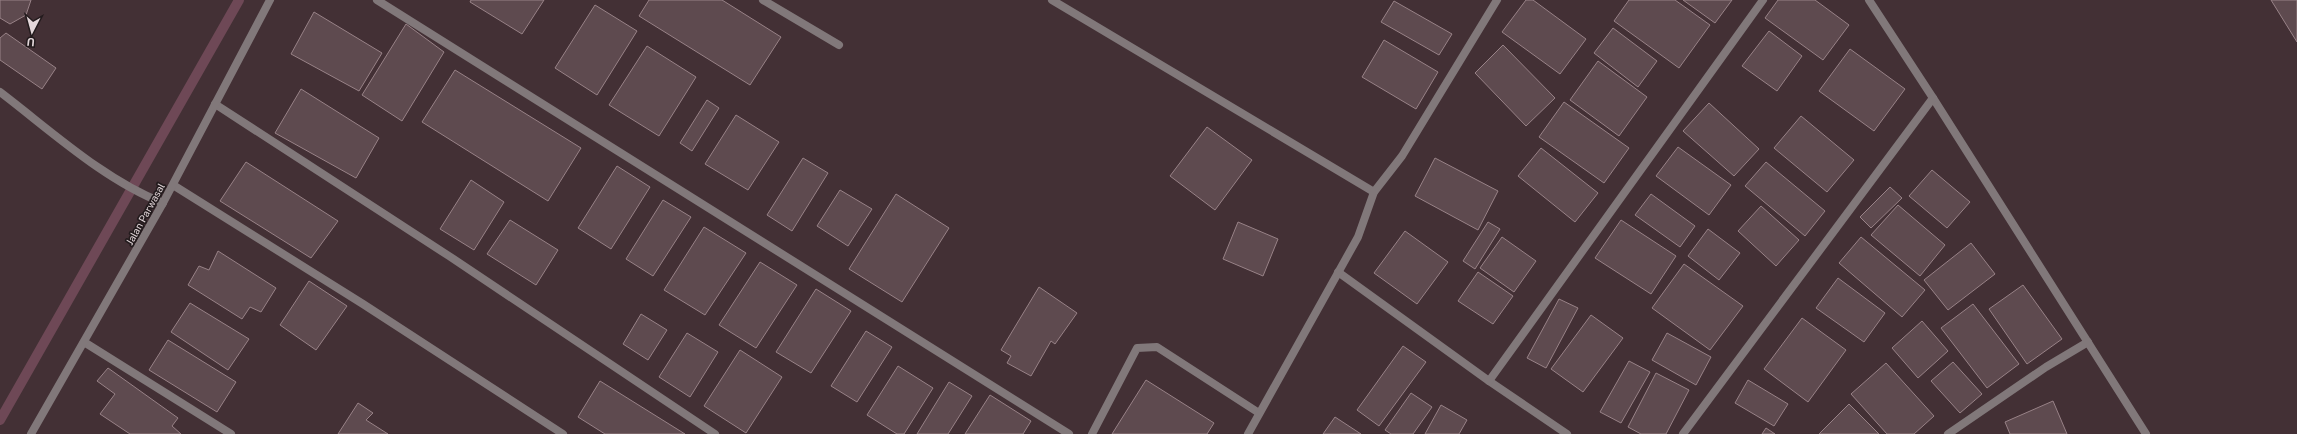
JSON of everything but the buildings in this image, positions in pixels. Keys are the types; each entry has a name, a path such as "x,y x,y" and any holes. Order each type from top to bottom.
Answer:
{"street":[{"name":"Jalan Parwasal","path":"31,434 173,185 270,0"},
{"path":"377,0 1069,434"},
{"path":"763,0 839,45"},
{"path":"1052,0 1374,192"},
{"path":"1248,434 1358,237 1374,192 1402,156 1497,0"},
{"path":"1489,381 1763,0"},
{"path":"1869,0 1934,98 2146,434"},
{"path":"0,92 114,178 144,195 163,203"},
{"path":"1683,434 1934,98"},
{"path":"215,104 449,256 715,434"},
{"path":"173,185 363,304 563,434"},
{"path":"1338,272 1489,381 1567,434"},
{"path":"84,342 231,434"},
{"path":"1948,434 2046,367 2088,342"},
{"path":"1092,434 1137,348 1147,346 1157,347 1260,413"}],"waterway":[{"path":"0,420 239,0"}]}
